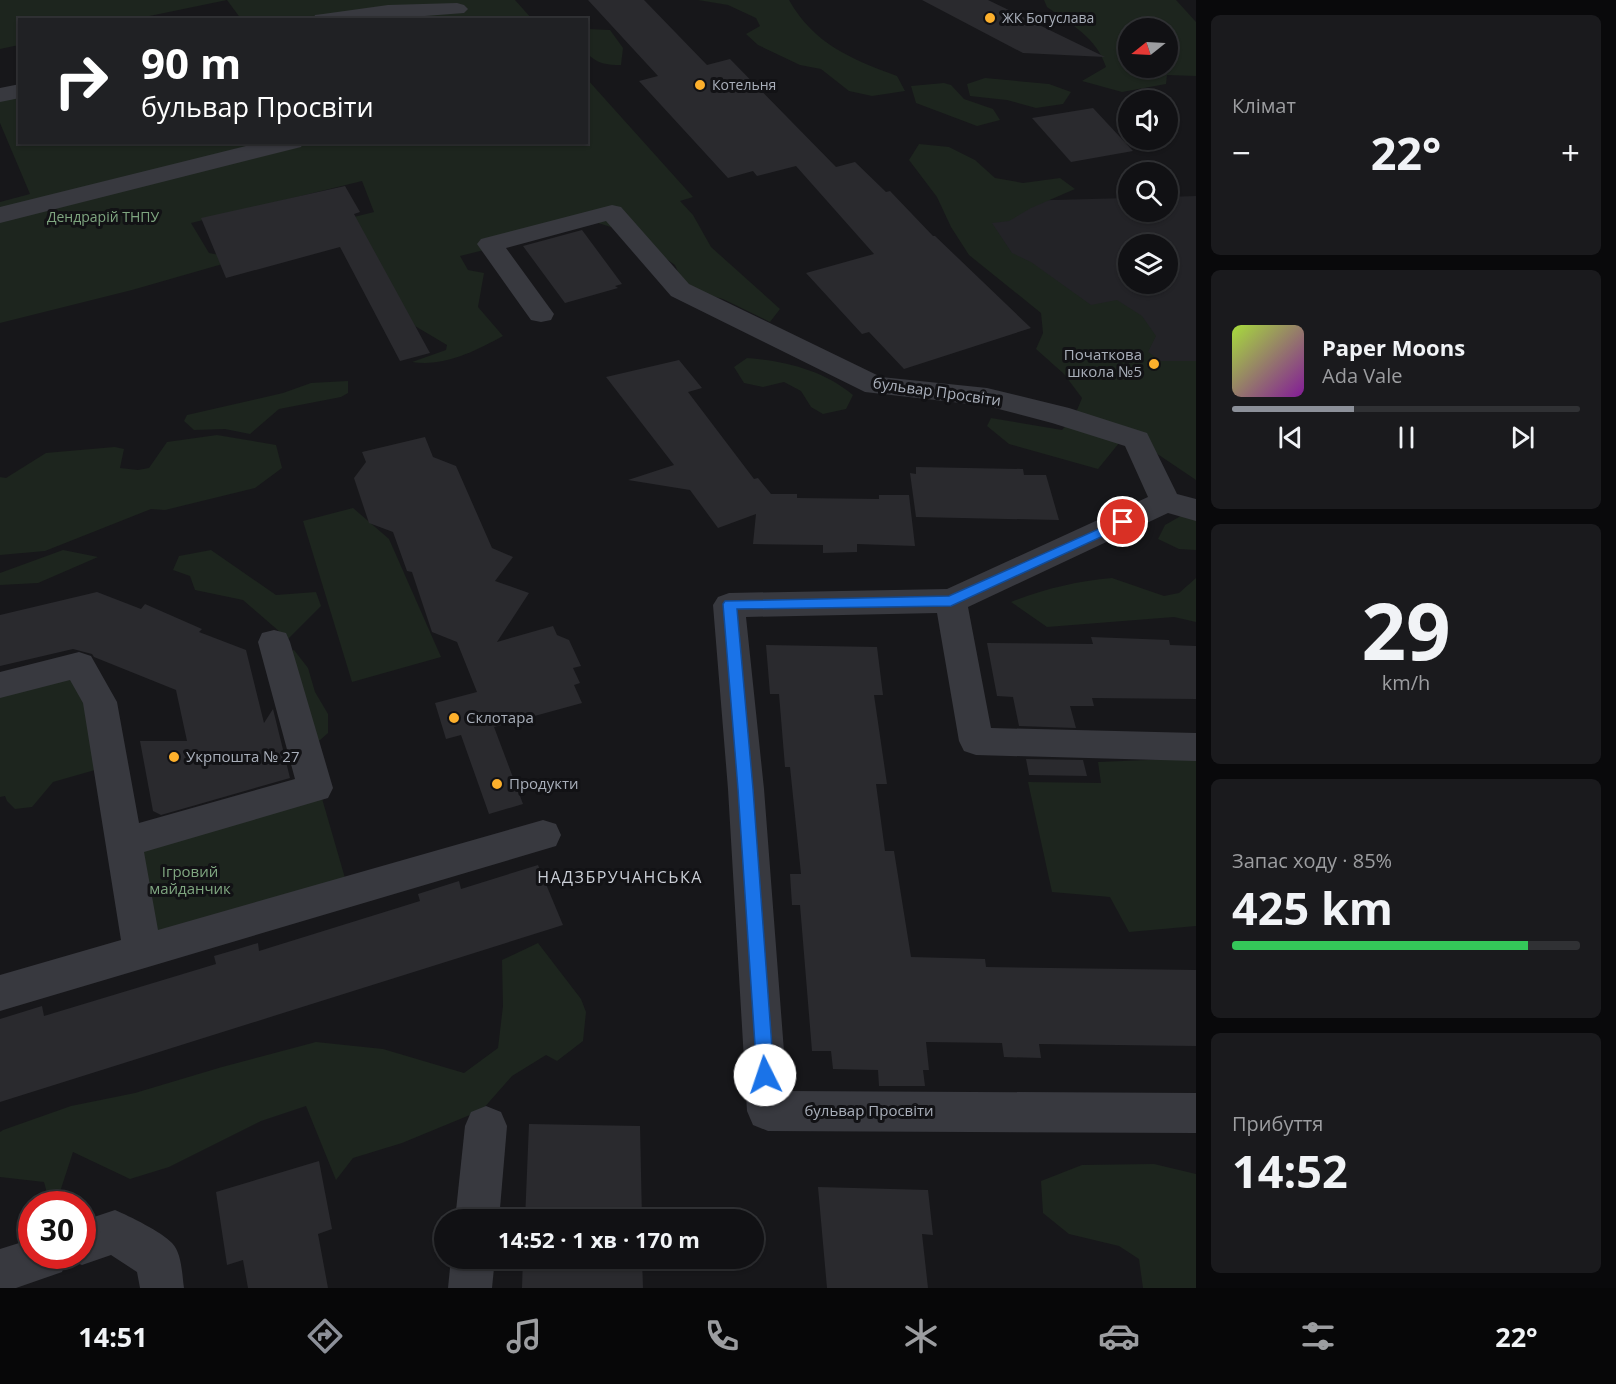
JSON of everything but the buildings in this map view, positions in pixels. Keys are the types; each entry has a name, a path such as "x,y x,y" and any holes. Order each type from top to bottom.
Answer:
{"street":[{"path":"337,18 388,11 458,9"},
{"path":"0,96 18,92"},
{"path":"0,215 285,144"},
{"name":"бульвар Просвіти","path":"541,314 490,244 612,212 680,290 875,386 987,397 1059,414 1137,440 1166,502 951,601 729,604 746,789 768,1111 1196,1113"},
{"path":"1166,502 1196,510"},
{"path":"951,601 976,741 1196,747"},
{"path":"126,842 315,788 274,642"},
{"path":"0,685 79,665 100,702 126,842 142,950"},
{"path":"0,993 543,835"},
{"path":"478,1209 486,1126"},
{"path":"96,1238 115,1232 158,1259 162,1288"},
{"path":"0,1271 18,1265"},
{"path":"470,1288 472,1269"}],"shaded area":[{"name":"Початкова школа №5","path":"1196,196 1196,444 947,203 1118,198 1118,222 1178,222 1178,197"}],"green space":[{"path":"0,0 227,0 140,18 85,18 83,16 18,18 18,45 0,49"},
{"path":"227,0 515,0 531,18 240,18"},
{"path":"698,0 789,0 810,28 822,39 849,56 897,76 905,91 872,96 849,91 821,69 800,65 758,45 746,34 760,26 756,18 728,5"},
{"path":"1044,0 1176,0 1196,22 1196,76 1178,75 1178,18 1118,18 1118,78 1167,78 1166,84 1118,91 1082,81 1106,67 1090,40 1047,7"},
{"path":"588,29 610,30 623,48 621,65 611,65 595,60 588,54"},
{"path":"985,78 1049,84 1071,92 1063,104 1036,108 1007,100 970,96 967,84"},
{"name":"Дендрарій ТНПУ","path":"588,80 693,197 680,201 693,215 711,247 780,309 770,322 723,299 701,293 682,281 675,265 630,233 595,222 460,256 468,270 484,273 478,307 503,336 471,352 448,360 412,362 446,350 447,345 415,326 354,247 302,230 374,212 362,181 191,223 209,253 240,259 132,290 0,323 0,202 30,194 0,123 0,92 18,87 18,144 588,144"},
{"path":"944,83 951,85 964,99 993,109 1000,120 977,126 916,103 911,86"},
{"path":"919,144 949,147 975,160 995,178 1023,183 1060,178 1075,189 1031,208 1009,221 992,223 1012,253 1031,262 1091,305 1117,300 1142,316 1156,336 1148,352 1161,361 1196,361 1196,480 1153,451 1119,443 1098,469 1009,444 987,426 991,418 1062,430 1075,415 1082,398 1064,374 1036,349 1043,333 1041,313 969,255 951,227 937,197 909,160"},
{"path":"747,358 803,368 829,379 853,395 846,409 823,414 811,407 801,391 784,382 763,387 744,383 734,367"},
{"path":"348,381 348,393 341,397 279,409 250,434 225,429 194,430 184,421 187,415 283,393 311,383"},
{"path":"217,435 276,445 282,468 255,488 165,510 151,509 45,551 0,555 0,477 6,478 46,453 115,447 124,449 120,468 138,470 149,468 167,442"},
{"path":"1196,502 1196,550 1179,549 1158,539 1165,525 1195,508"},
{"path":"353,508 389,539 441,657 352,682 303,521"},
{"path":"63,550 98,557 38,583 0,585 0,573"},
{"path":"211,550 276,595 316,592 321,606 288,639 243,600 195,590 190,576 173,570 179,556"},
{"path":"1112,578 1164,596 1179,593 1196,578 1196,622 1174,617 1047,627 1011,602 1061,586"},
{"path":"294,650 308,668 315,692 328,714 328,733 312,747 277,658"},
{"path":"72,673 109,766 53,782 32,807 15,809 5,796 0,797 0,692"},
{"path":"1196,758 1196,926 1129,932 1110,897 1052,892 1028,782 1101,783 1098,762"},
{"name":"Ігровий майданчик","path":"321,795 347,885 149,944 134,844"},
{"path":"538,943 581,999 586,1012 583,1041 557,1061 546,1055 512,1076 482,1110 402,1143 353,1158 336,1180 306,1106 261,1121 169,1167 130,1179 73,1152 60,1191 46,1191 44,1182 0,1177 0,1132 3,1130 71,1106 135,1093 316,1042 383,1049 464,1073 498,1048 503,1006 502,960"},
{"path":"1154,1164 1196,1174 1196,1288 1143,1288 1139,1259 1119,1246 1069,1234 1043,1213 1041,1181 1082,1165"}],"place":[{"name":"ЖК Богуслава","path":"990,18"},
{"name":"Котельня","path":"700,85"},
{"name":"Початкова школа №5","path":"1154,364"},
{"name":"Склотара","path":"454,718"},
{"name":"Укрпошта № 27","path":"174,757"},
{"name":"Продукти","path":"497,784"}],"district":[{"name":"НАДЗБРУЧАНСЬКА","path":"620,877"}],"route":[{"path":"765,1075 746,789 729,604 951,601 1123,522"}]}
